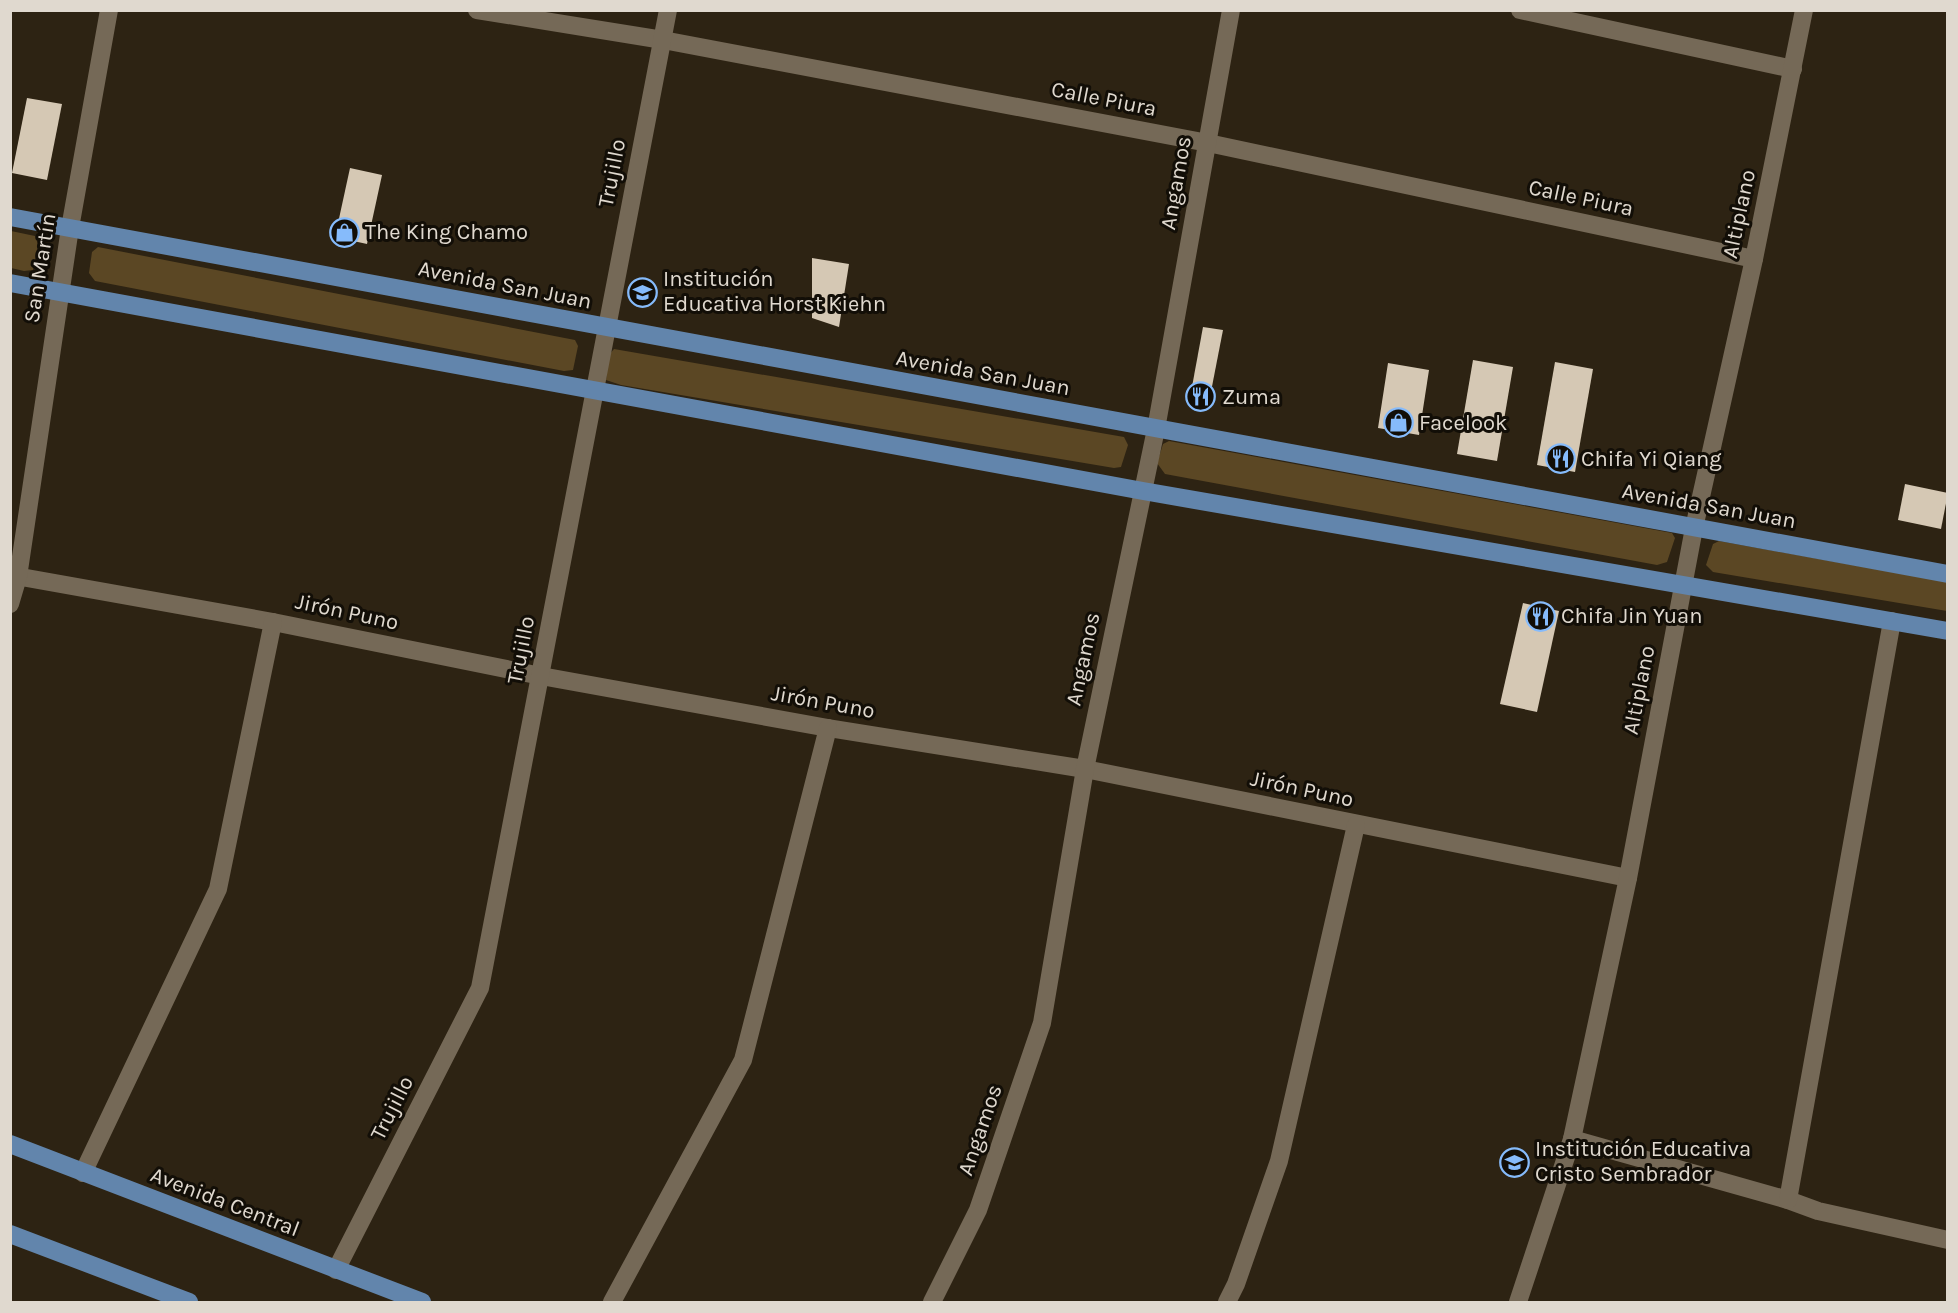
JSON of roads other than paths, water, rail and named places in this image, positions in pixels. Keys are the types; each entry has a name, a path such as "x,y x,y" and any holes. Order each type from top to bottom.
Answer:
{"main road":[{"name":"Avenida San Juan","path":"10,217 1947,574"},
{"path":"10,283 1143,491 1947,631"},
{"name":"Avenida Central","path":"10,1144 422,1302"},
{"path":"10,1234 189,1302"}],"street":[{"name":"San Martín","path":"10,604 70,228 109,10"},
{"name":"Calle Piura","path":"477,10 663,40 1208,143 1755,259"},
{"name":"Trujillo","path":"336,1270 480,988 668,10"},
{"name":"Angamos","path":"932,1302 978,1210 1042,1023 1085,769 1156,429 1231,10"},
{"path":"1520,10 1793,69"},
{"name":"Altiplano","path":"1522,1301 1572,1139 1628,878 1694,528 1755,259 1804,11"},
{"name":"Jirón Puno","path":"14,576 273,622 540,676 828,728 1085,769 1628,878"},
{"path":"1788,1200 1892,621"},
{"path":"83,1173 218,889 273,622"},
{"path":"612,1302 743,1060 828,728"},
{"path":"1227,1302 1236,1284 1279,1161 1356,825"},
{"path":"1572,1139 1788,1200 1818,1211 1947,1240"}],"place":[{"name":"The King Chamo","path":"344,232"},
{"name":"Institución Educativa Horst Kiehn","path":"642,292"},
{"name":"Zuma","path":"1201,397"},
{"name":"Facelook","path":"1398,423"},
{"name":"Chifa Yi Qiang","path":"1560,459"},
{"name":"Chifa Jin Yuan","path":"1540,616"},
{"name":"Institución Educativa Cristo Sembrador","path":"1514,1162"}]}
